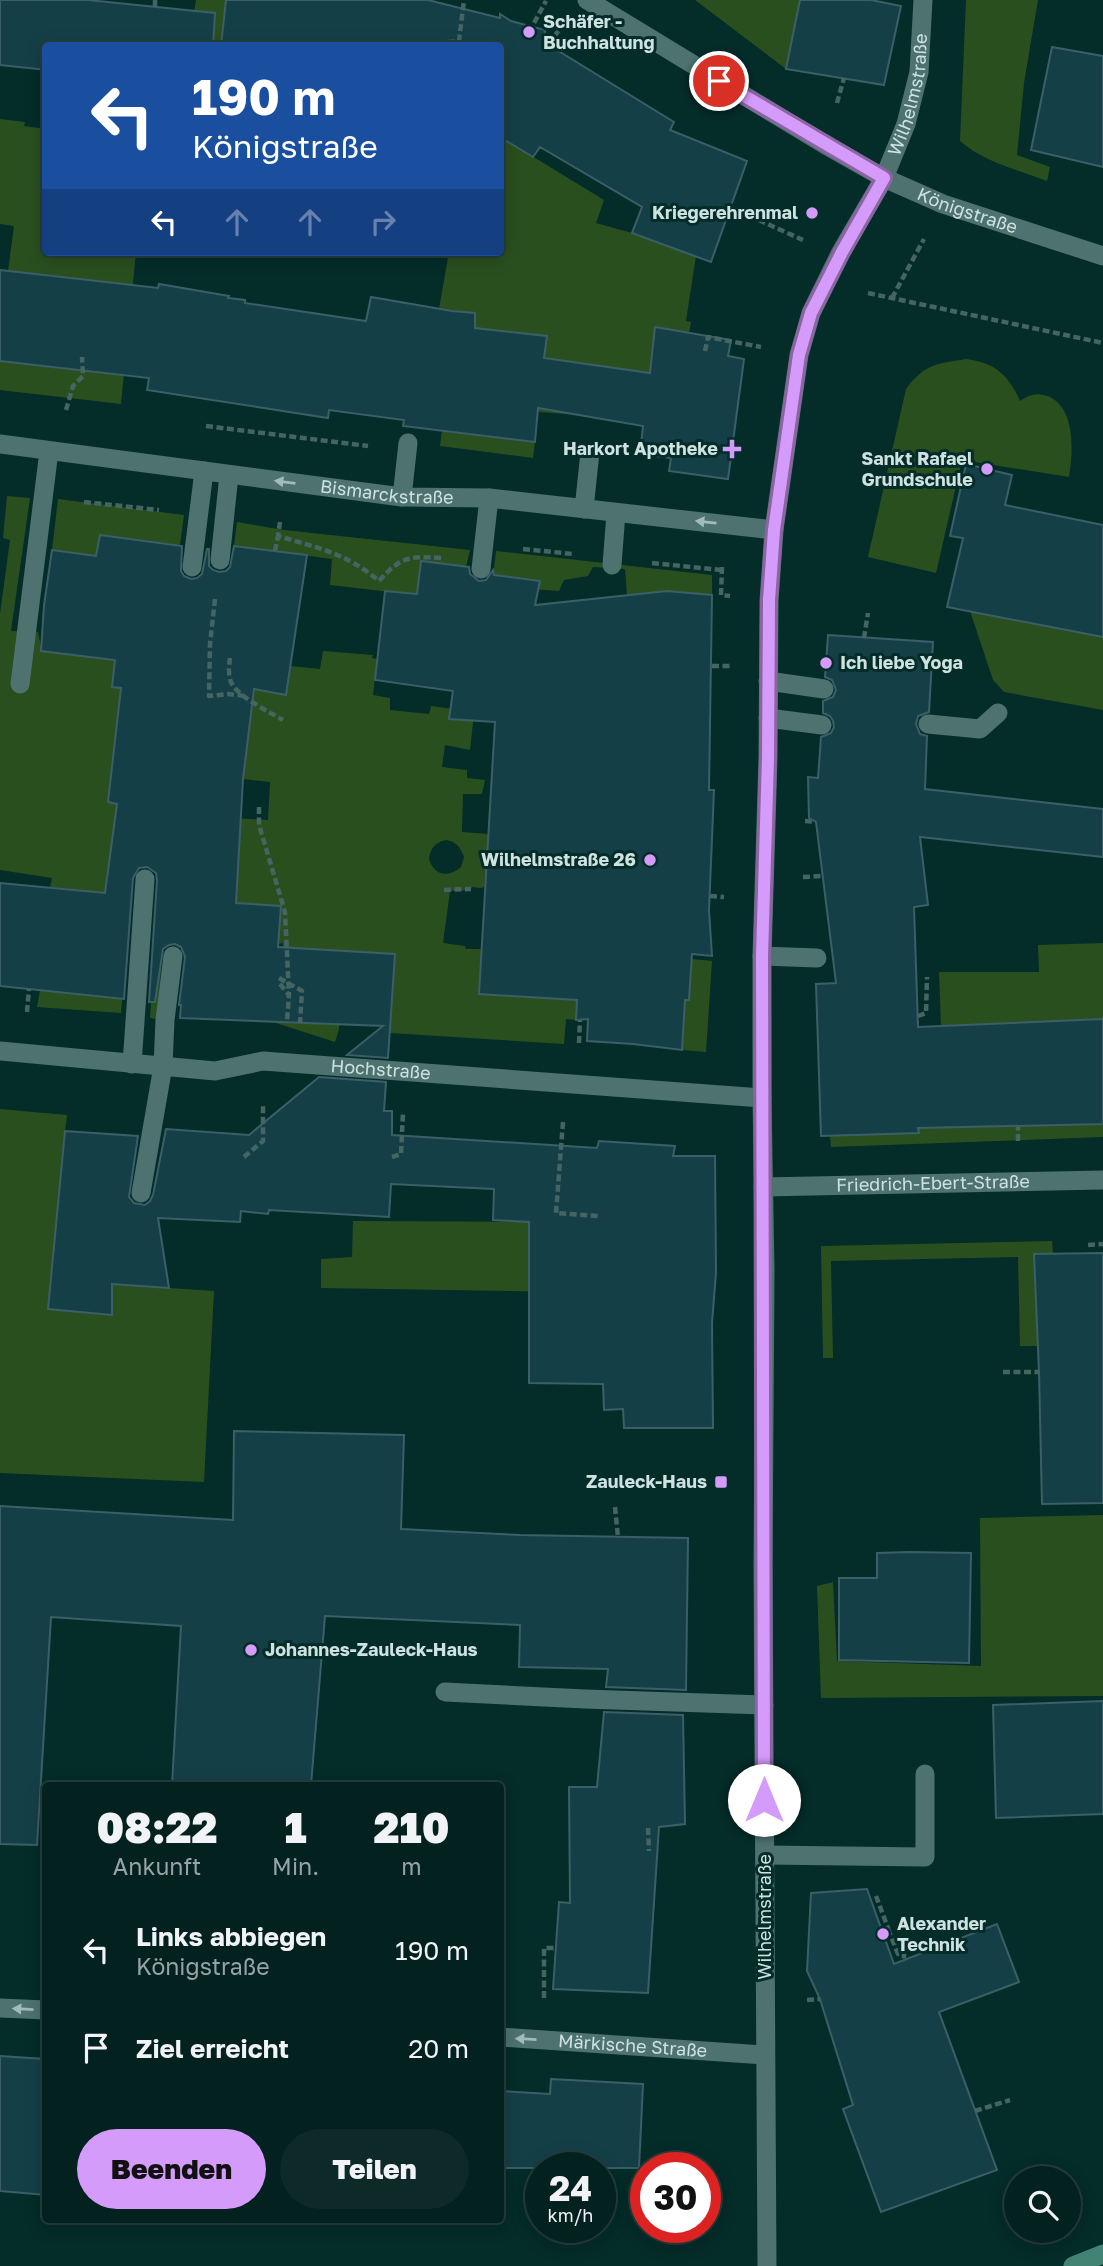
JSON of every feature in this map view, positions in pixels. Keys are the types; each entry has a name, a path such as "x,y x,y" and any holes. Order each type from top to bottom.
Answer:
{"main road":[{"path":"1073,2266 1103,2254"}],"street":[{"name":"Königstraße","path":"587,0 884,178 943,204 1103,257"},
{"name":"Wilhelmstraße","path":"767,2266 762,956 769,600 774,530 799,355 811,313 884,178 906,124 919,72 923,0"},
{"path":"402,497 408,443"},
{"name":"Bismarckstraße","path":"0,444 402,497 489,498 774,530"},
{"path":"20,684 49,451"},
{"path":"584,509 590,452"},
{"path":"192,567 204,471"},
{"path":"220,560 229,475"},
{"path":"481,565 489,498"},
{"path":"612,565 616,513"},
{"path":"768,681 824,689"},
{"path":"928,724 980,729 998,713"},
{"path":"768,718 822,725"},
{"path":"132,1064 145,879"},
{"path":"141,1193 163,1066 165,1020 173,956"},
{"path":"762,956 817,958"},
{"name":"Hochstraße","path":"0,1051 215,1071 263,1061 762,1098"},
{"name":"Friedrich-Ebert-Straße","path":"763,1187 1103,1180"},
{"path":"445,1692 764,1705"},
{"path":"765,1855 925,1857 925,1774"},
{"path":"0,2008 42,2010"},
{"name":"Märkische Straße","path":"504,2037 765,2055"}],"path":[{"path":"155,0 155,7"},
{"path":"449,42 459,41 464,0"},
{"path":"529,32 547,0"},
{"path":"841,92 844,78"},
{"path":"892,298 943,204"},
{"path":"730,207 796,237 842,252"},
{"path":"826,284 1103,343"},
{"path":"705,351 708,337 799,355"},
{"path":"66,410 73,386 83,376 82,358"},
{"path":"275,551 279,527"},
{"path":"278,536 335,552 379,581"},
{"path":"377,590 379,581 394,564 411,558 468,559 481,565"},
{"path":"216,595 209,644 209,696 245,696"},
{"path":"864,638 868,613"},
{"path":"230,658 229,677 232,684 245,696 283,720"},
{"path":"712,666 721,665"},
{"path":"259,807 259,825 285,912 289,995 286,1030"},
{"path":"815,876 822,876"},
{"path":"444,890 471,889"},
{"path":"918,1016 926,1013 926,977"},
{"path":"289,995 279,981 302,991 300,1025"},
{"path":"580,1020 580,1029"},
{"path":"244,1157 262,1142 263,1061"},
{"path":"393,1157 401,1154 404,1071"},
{"path":"567,1083 555,1213 599,1216"},
{"path":"1088,1245 1103,1244"},
{"path":"1003,1372 1039,1372"},
{"path":"615,1507 618,1537"},
{"path":"648,1828 649,1851"},
{"path":"888,1928 898,1955 904,1953 904,1960"},
{"path":"543,2040 544,1948 556,1948"},
{"path":"975,2111 1010,2100"}],"green space":[{"path":"196,0 226,0 221,42 190,42"},
{"path":"695,0 800,0 786,69"},
{"path":"966,0 1038,0 1024,83 1017,155 1050,167 1047,181 990,160 960,141"},
{"path":"0,119 25,122 24,126 42,129 42,256 136,256 121,404 0,390 0,361 62,368 8,271 14,226 0,224"},
{"path":"504,139 604,200 596,223 696,256 686,321 691,322 689,333 655,327 643,426 630,424 637,371 587,364 580,415 537,412 546,336 475,328 474,313 439,309 448,256 504,256"},
{"path":"966,359 985,363 999,371 1011,384 1020,401 1038,394 1046,395 1058,403 1071,433 1069,477 962,460 936,573 868,557 906,389 919,374 932,366"},
{"path":"442,430 535,442 533,458 440,446"},
{"path":"7,496 30,498 11,631 38,632 42,651 115,660 112,687 159,694 237,686 286,695 291,666 320,669 323,651 373,655 372,658 377,659 373,695 390,698 390,710 429,714 431,706 460,710 476,696 470,750 445,745 442,767 467,770 467,778 485,780 482,794 463,794 462,832 502,835 490,885 450,891 443,943 465,946 466,949 482,949 479,994 577,1000 576,1020 566,1019 564,1044 390,1033 343,952 339,1029 335,1042 273,1022 283,943 278,944 281,906 233,903 162,907 162,955 157,1019 150,1018 160,880 173,815 268,820 270,782 243,779 244,766 108,802 117,804 126,895 50,887 52,878 0,870 0,614 10,540 3,538","holes":["446,840 458,846 464,857 461,867 456,871 442,874 434,869 429,859 436,844"]},
{"path":"58,499 184,515 180,545 100,535 96,556 52,550"},
{"path":"237,522 284,530 470,550 466,567 417,595 330,585 332,559 234,546"},
{"path":"496,551 712,575 712,595 667,591 627,595 625,569 593,567 588,576 564,580 559,591 492,586"},
{"path":"970,611 1103,637 1103,710 1004,692 993,680"},
{"path":"130,905 121,1013 37,1007 40,990"},
{"path":"1103,943 1103,1019 941,1026 939,972 1039,972 1038,945"},
{"path":"692,959 712,961 706,1052 682,1050 685,1000 689,1000"},
{"path":"0,1109 67,1115 65,1131 169,1288 214,1291 204,1482 0,1473"},
{"path":"1103,1124 1103,1137 831,1147 830,1136 918,1133 918,1128"},
{"path":"353,1221 577,1222 579,1292 321,1288 321,1259 352,1257"},
{"path":"1052,1241 1053,1254 1034,1254 1038,1346 1020,1346 1018,1257 831,1261 833,1358 823,1358 821,1246"},
{"path":"1103,1515 1103,1696 821,1698 817,1586 833,1582 837,1661 981,1666 980,1518"}],"building":[{"path":"0,0 88,0 215,13 213,42 42,42 42,70 0,65"},
{"path":"226,0 428,0 500,18 500,14 511,21 545,30 544,42 674,122 670,130 747,161 711,262 632,233 642,207 540,147 533,157 504,139 504,42 221,42"},
{"path":"800,0 871,0 901,6 884,85 786,69"},
{"path":"1052,47 1103,56 1103,167 1031,150"},
{"path":"0,270 158,288 159,284 229,296 228,298 245,300 245,303 366,321 371,297 475,313 475,328 547,336 544,358 650,373 655,327 731,340 728,356 744,359 728,479 669,471 671,458 640,454 643,426 538,408 535,442 403,426 404,420 329,410 328,418 147,390 149,378 0,361"},
{"path":"966,464 1012,475 1005,505 1103,525 1103,637 947,607 963,538 950,536"},
{"path":"100,535 182,546 181,571 191,579 202,574 207,549 209,566 219,572 230,567 234,546 307,555 286,695 254,689 243,779 236,903 281,906 278,947 395,954 388,1058 347,1055 383,1026 180,1018 185,957 181,947 175,944 163,949 155,1002 149,1002 157,880 156,873 147,867 139,868 133,878 124,999 0,986 0,883 105,893 117,804 108,802 121,688 112,687 115,660 41,651 52,550 96,556"},
{"path":"421,561 469,567 470,574 479,581 486,580 493,570 494,575 540,581 535,605 667,591 712,595 709,790 714,790 709,910 712,956 692,954 689,1000 685,1000 682,1050 587,1041 588,1019 576,1020 577,1000 479,994 495,722 449,719 453,691 375,680 385,591 417,594"},
{"path":"828,635 933,642 929,712 918,716 916,724 920,734 927,736 925,789 1103,809 1103,857 920,837 928,905 914,907 918,1027 1103,1019 1103,1124 918,1128 919,1133 821,1136 816,984 836,983 816,822 809,818 808,777 818,778 821,737 831,733 834,727 830,716 823,713 823,701 833,697 836,690 832,680 825,677"},
{"path":"319,1077 386,1082 384,1111 392,1111 392,1135 597,1148 599,1141 675,1146 673,1156 715,1156 713,1428 624,1428 623,1409 604,1410 603,1384 529,1383 529,1222 493,1220 494,1189 391,1184 389,1217 269,1210 268,1214 241,1211 240,1222 158,1218 169,1288 112,1284 112,1315 48,1309 65,1131 138,1136 129,1197 134,1203 145,1205 153,1195 166,1129 249,1135"},
{"path":"1103,1253 1103,1503 1042,1504 1034,1254"},
{"name":"Johannes-Zauleck-Haus","path":"234,1431 404,1435 401,1529 520,1535 688,1538 686,1690 606,1687 608,1669 519,1667 520,1625 325,1616 311,1782 172,1782 181,1626 51,1617 37,1845 0,1844 0,1506 233,1520"},
{"path":"877,1553 971,1553 969,1663 839,1660 839,1578 877,1578"},
{"path":"1103,1701 1103,1814 996,1818 993,1705"},
{"path":"604,1712 683,1715 685,1824 659,1827 648,1993 553,1989 559,1902 570,1903 569,1787 597,1787"},
{"path":"867,1889 894,1964 997,1924 1019,1982 939,2012 997,2170 881,2212 843,2109 853,2105 820,1999 807,1971 811,1893"},
{"path":"0,2056 42,2059 42,2195 0,2191"},
{"path":"551,2079 643,2084 640,2152 630,2152 630,2168 616,2168 616,2152 525,2152 525,2168 504,2168 504,2091 550,2094"}],"place":[{"name":"Schäfer - Buchhaltung","path":"529,32"},
{"name":"Kriegerehrenmal","path":"812,213"},
{"name":"Harkort Apotheke","path":"732,449"},
{"name":"Sankt Rafael Grundschule","path":"987,469"},
{"name":"Ich liebe Yoga","path":"826,663"},
{"name":"Wilhelmstraße 26","path":"650,860"},
{"name":"Zauleck-Haus","path":"721,1482"},
{"name":"Johannes-Zauleck-Haus","path":"251,1650"},
{"name":"Alexander Technik","path":"883,1934"}],"route":[{"path":"719,81 884,178 811,313 799,355 774,530 769,600 768,758 762,956 765,1271 764,1800"}]}
